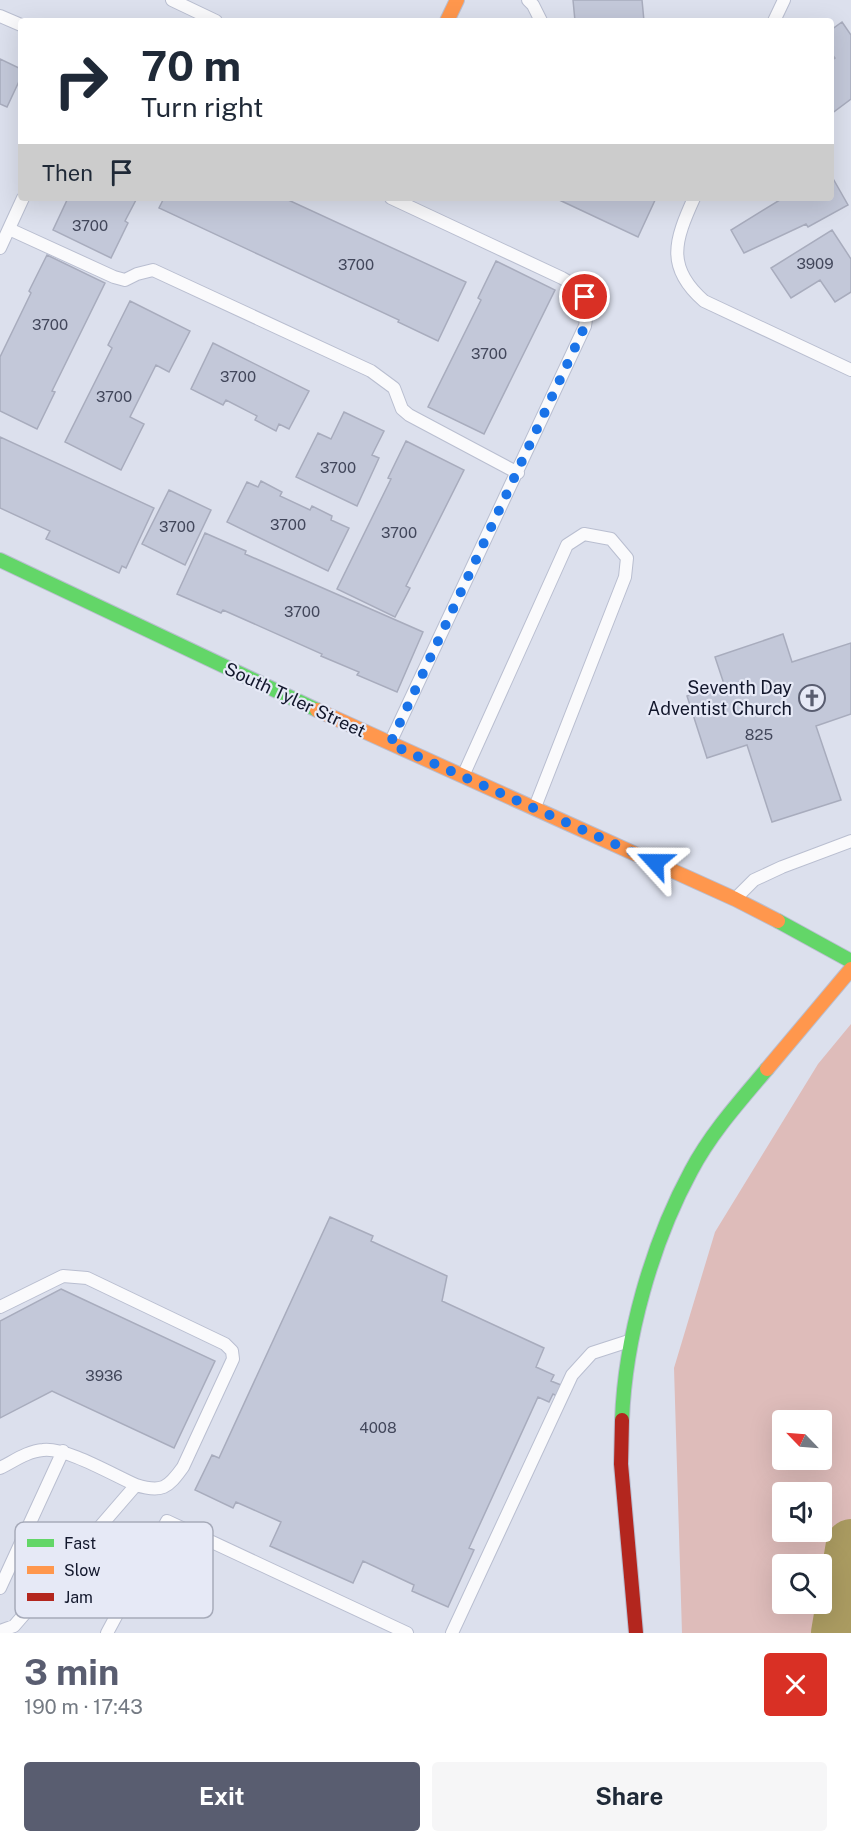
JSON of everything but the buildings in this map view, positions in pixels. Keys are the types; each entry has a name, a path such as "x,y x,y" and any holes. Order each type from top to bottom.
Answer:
{"street":[{"path":"448,18 457,0"},
{"name":"South Tyler Street","path":"0,560 390,744 735,899 851,961"},
{"path":"636,1633 621,1464 623,1405 632,1340 648,1278 665,1229 691,1171 723,1121 851,969"}],"lane":[{"path":"172,0 210,18"},
{"path":"528,0 540,18"},
{"path":"775,18 784,0"},
{"path":"0,16 18,24"},
{"path":"0,248 22,201"},
{"path":"390,744 518,473 585,326 589,308 585,297 576,286 562,278 397,201"},
{"path":"693,201 681,226 676,252 681,272 690,288 711,305 851,370"},
{"path":"9,229 114,278 125,280 153,270 370,371 394,388 402,409 409,415 518,473"},
{"path":"463,776 567,545 584,534 611,538 627,558 625,577 535,808"},
{"path":"735,899 754,880 851,841"},
{"path":"0,1307 63,1276 87,1278 225,1344 232,1352 230,1368 178,1474 164,1488 152,1490 136,1485 63,1451 45,1449 29,1453 0,1468"},
{"path":"452,1633 572,1375 592,1353 632,1340"},
{"path":"30,1522 63,1451"},
{"path":"104,1522 136,1485"},
{"path":"213,1542 407,1633"},
{"path":"0,1588 15,1555"},
{"path":"0,1631 15,1626 22,1618"},
{"path":"107,1633 115,1618"}],"shaded area":[{"path":"851,1024 851,1633 682,1633 674,1368 715,1232 818,1064"}],"waterway":[{"path":"836,1633 851,1544"}],"traffic: fast":[{"path":"0,560 317,710"},
{"path":"778,921 851,961"},
{"path":"622,1420 624,1389 635,1324 664,1229 691,1171 708,1144 726,1118 767,1069"}],"traffic: slow":[{"path":"448,18 457,0"},
{"path":"317,710 735,899 778,921"},
{"path":"767,1069 851,969"}],"traffic: jam":[{"path":"622,1420 621,1464 636,1633"}],"place":[{"name":"Seventh Day Adventist Church","path":"812,698"}],"route":[{"path":"585,297 589,308 585,326 390,744 655,862"}]}
